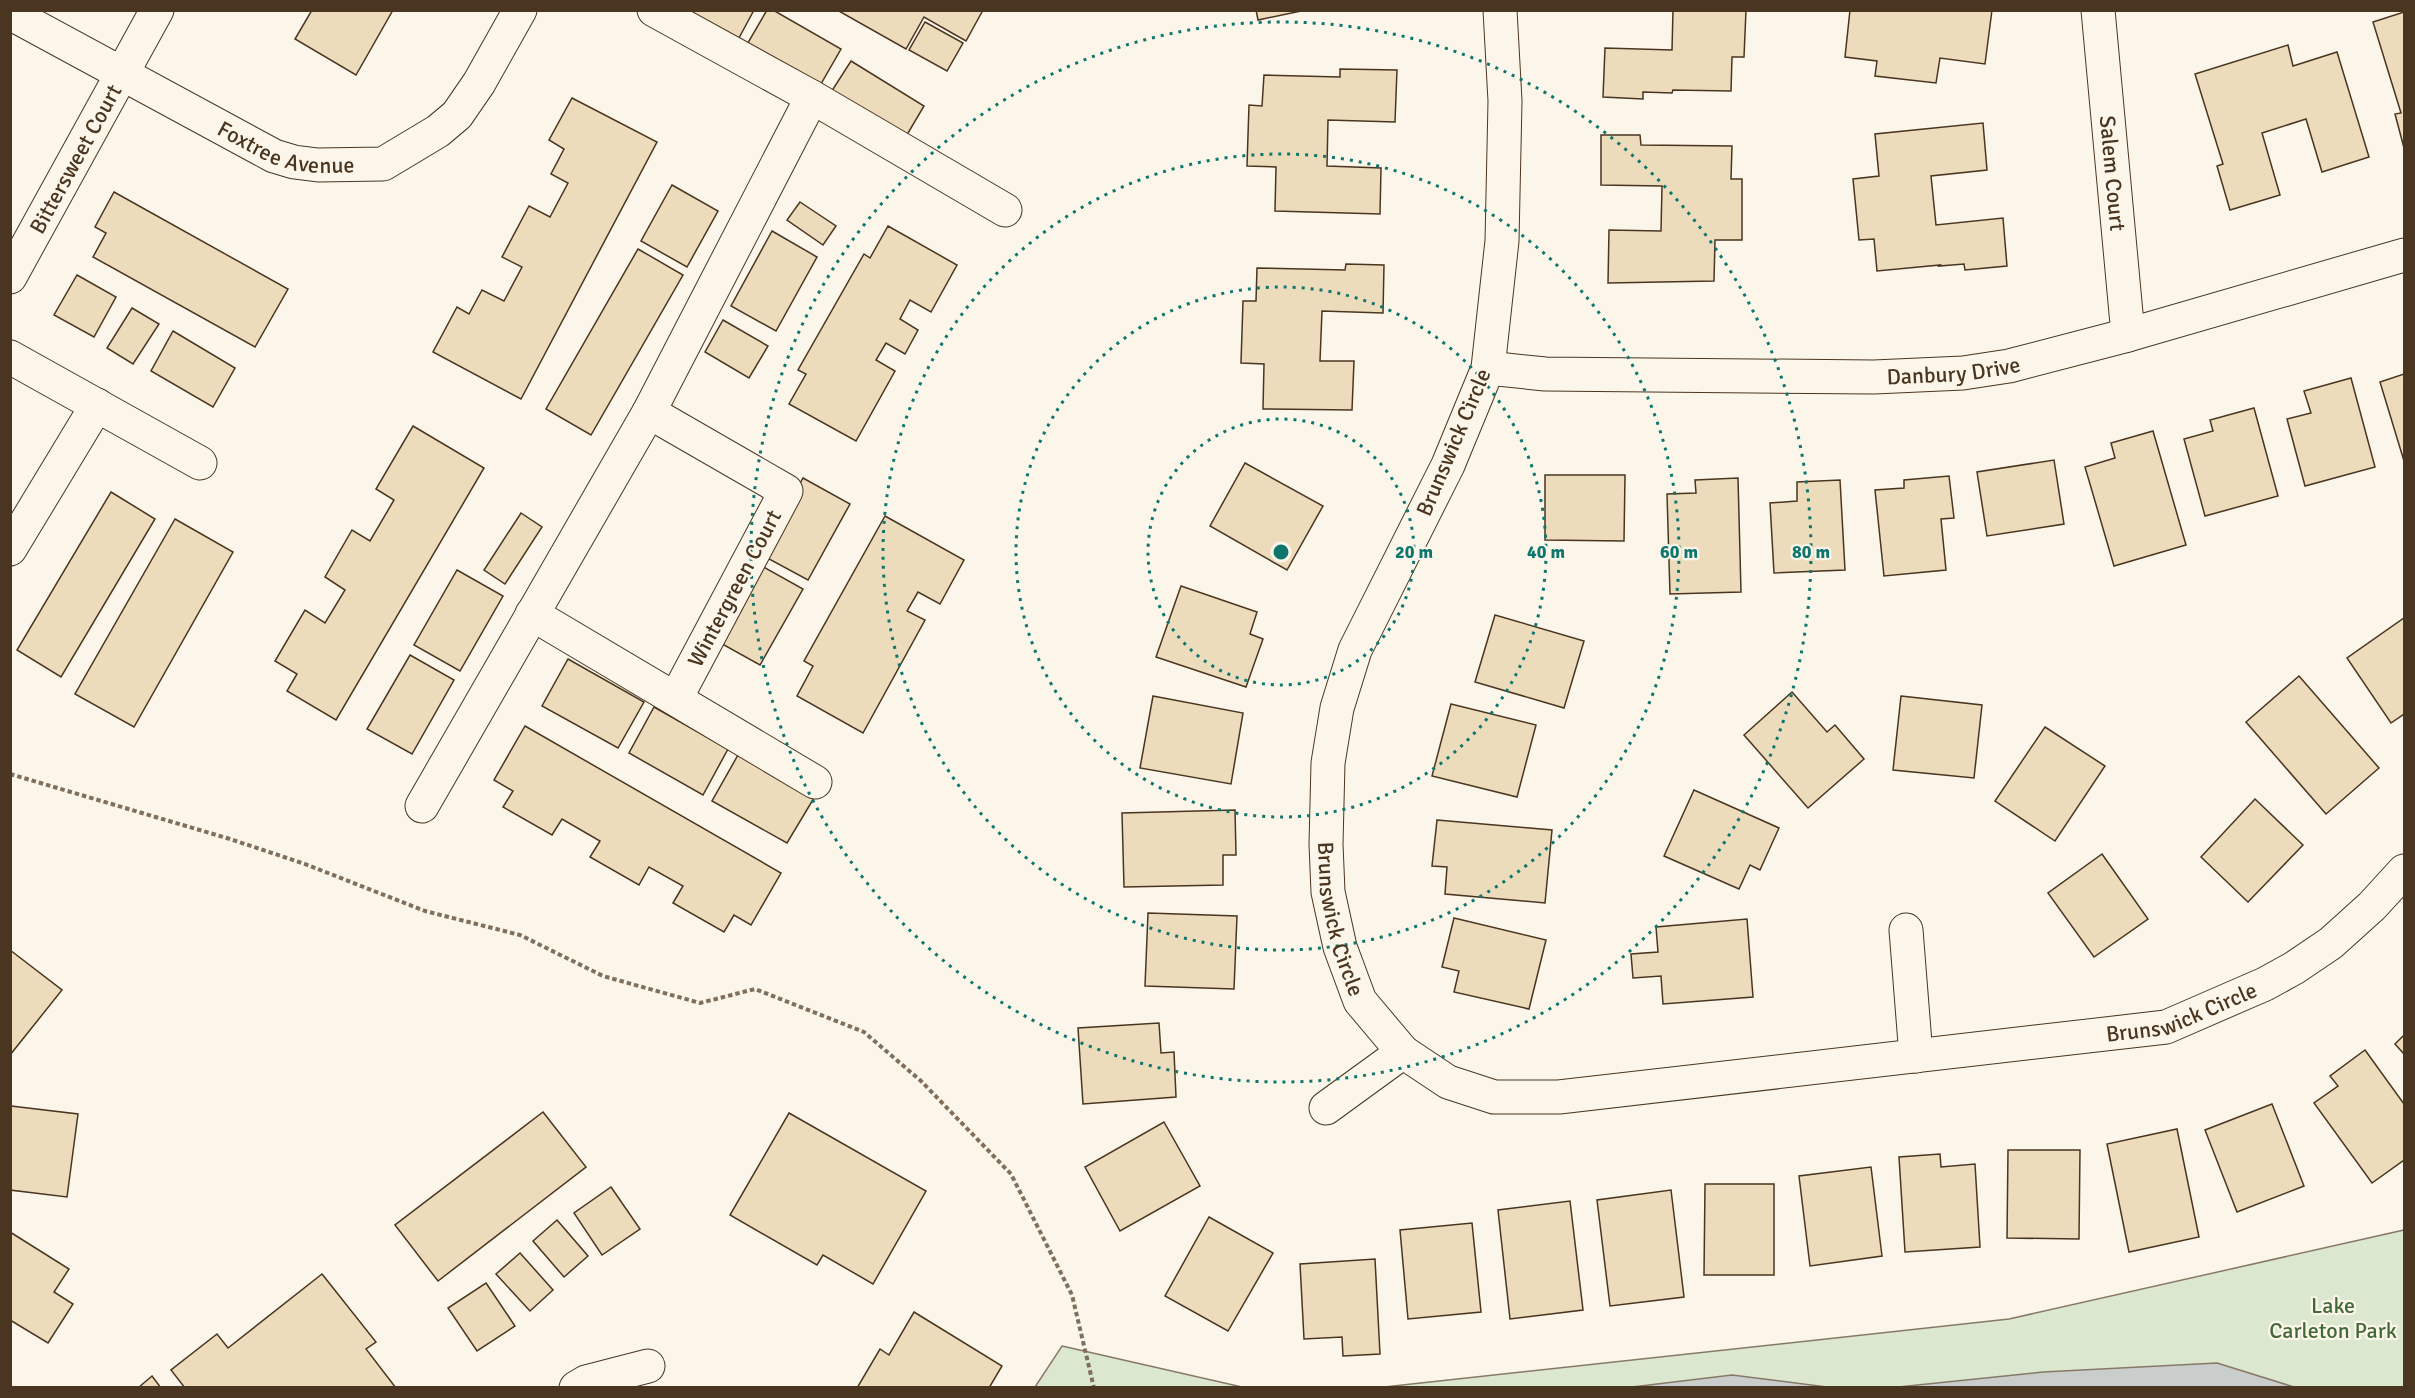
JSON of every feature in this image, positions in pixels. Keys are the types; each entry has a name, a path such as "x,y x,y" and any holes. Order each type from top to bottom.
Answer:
{"street":[{"name":"Bittersweet Court","path":"10,277 157,10"},
{"name":"Foxtree Avenue","path":"10,13 274,156 318,165 383,164 438,131 457,115 479,83 520,10"},
{"path":"654,10 812,97 1005,210"},
{"name":"Brunswick Circle","path":"1500,10 1505,101 1502,241 1488,368 1448,465 1355,650 1337,708 1328,763 1326,844 1328,892 1340,947 1360,1001 1403,1052 1448,1082 1494,1097 1559,1097 2166,1027 2265,984 2294,968 2331,943 2372,906 2404,871"},
{"name":"Salem Court","path":"2098,10 2128,335"},
{"path":"422,806 649,412 812,97"},
{"name":"Danbury Drive","path":"1488,368 1545,374 1874,377 1952,374 2009,366 2128,335 2404,255"},
{"path":"10,357 200,463"},
{"path":"14,535 97,405"},
{"name":"Wintergreen Court","path":"649,412 786,490 676,698"},
{"path":"532,614 815,782"},
{"path":"1906,930 1916,1056"},
{"path":"1326,1108 1403,1052"},
{"path":"576,1388 586,1382 648,1366"}],"path":[{"path":"10,774 262,850 425,911 520,935 603,975 700,1003 755,989 864,1032 921,1080 1011,1174 1072,1295 1094,1388"}],"green space":[{"name":"Lake Carleton Park","path":"2404,1230 2404,1387 1375,1388 2009,1319"},
{"path":"1062,1346 1242,1387 1035,1387"}],"shaded area":[{"path":"2217,1363 2294,1387 1898,1387 2043,1372"},
{"path":"1732,1375 1827,1387 1632,1387"}],"building":[{"path":"312,10 393,10 356,75 295,39"},
{"path":"665,10 754,10 733,49"},
{"path":"767,10 773,10 841,49 814,96 742,53"},
{"path":"837,10 983,10 966,41 924,17 906,49"},
{"path":"1256,10 1306,10 1258,20"},
{"path":"1673,10 1746,10 1744,57 1732,57 1731,91 1643,92 1643,99 1603,97 1605,48 1672,50"},
{"path":"1850,10 1992,10 1985,64 1940,58 1936,83 1875,76 1877,61 1845,57"},
{"path":"2404,12 2404,148 2395,114 2401,113 2373,22"},
{"path":"925,22 963,43 947,71 909,50"},
{"path":"2288,45 2293,66 2337,52 2369,157 2322,172 2306,119 2262,133 2280,195 2230,210 2217,166 2223,164 2195,74"},
{"path":"851,61 924,106 901,145 826,100"},
{"path":"1340,69 1397,70 1395,122 1328,120 1327,166 1381,168 1380,214 1275,211 1276,167 1247,166 1249,105 1262,106 1264,75 1340,77"},
{"path":"572,98 657,142 521,399 433,352 457,307 469,314 482,290 504,301 522,267 502,257 529,206 550,217 568,183 551,174 564,149 549,140"},
{"path":"1983,123 1987,170 1931,176 1936,225 2003,218 2007,266 1965,270 1964,264 1877,271 1874,239 1859,240 1853,179 1879,176 1875,134"},
{"path":"1601,135 1640,135 1641,145 1732,146 1731,179 1742,179 1742,240 1715,240 1714,281 1608,283 1609,230 1661,231 1662,186 1601,185"},
{"path":"672,185 718,211 687,267 641,241"},
{"path":"114,192 288,289 255,347 93,257 106,233 95,227"},
{"path":"800,202 836,226 823,245 787,220"},
{"path":"888,226 957,265 931,312 910,300 900,319 918,330 905,354 886,343 876,360 895,371 856,441 789,404 806,374 798,370 864,254 870,258"},
{"path":"772,231 817,257 776,331 731,306"},
{"path":"638,249 683,275 591,435 546,409"},
{"path":"1346,264 1384,265 1383,313 1322,311 1320,361 1354,361 1352,410 1263,409 1264,364 1241,363 1243,301 1256,301 1257,268 1345,270"},
{"path":"77,275 116,297 94,337 54,315"},
{"path":"132,308 159,324 133,364 107,348"},
{"path":"723,320 768,346 749,378 705,352"},
{"path":"173,331 235,368 213,407 151,371"},
{"path":"2404,374 2404,461 2380,382"},
{"path":"2351,378 2375,467 2305,486 2287,419 2311,413 2304,391"},
{"path":"2254,408 2278,496 2205,516 2184,439 2213,431 2210,420"},
{"path":"413,426 484,468 336,720 287,691 297,674 275,661 305,610 325,623 345,590 325,577 352,530 370,541 394,500 376,489"},
{"path":"2153,431 2186,545 2114,566 2085,467 2115,458 2111,443"},
{"path":"2054,460 2064,524 1987,536 1977,472"},
{"path":"1245,463 1323,506 1287,570 1210,526"},
{"path":"1545,475 1625,475 1624,541 1545,540"},
{"path":"1949,476 1954,518 1941,519 1946,570 1884,576 1875,490 1904,488 1904,480"},
{"path":"803,478 850,504 808,580 760,554"},
{"path":"1738,478 1741,592 1670,594 1667,494 1696,493 1695,480"},
{"path":"1840,480 1845,570 1774,573 1770,503 1797,501 1797,482"},
{"path":"111,492 155,519 61,677 17,650"},
{"path":"521,513 542,527 505,584 484,570"},
{"path":"885,516 964,560 940,604 918,592 907,611 925,620 863,733 797,696 813,666 804,661"},
{"path":"175,519 233,552 134,727 75,694"},
{"path":"758,564 803,589 760,665 715,640"},
{"path":"457,570 503,596 460,671 414,645"},
{"path":"1181,586 1257,612 1250,634 1263,639 1246,687 1156,657"},
{"path":"1495,615 1584,641 1564,708 1475,682"},
{"path":"2404,618 2404,714 2391,723 2347,658"},
{"path":"410,655 454,680 412,754 367,729"},
{"path":"568,659 644,702 618,748 542,706"},
{"path":"2299,676 2379,768 2326,814 2246,722"},
{"path":"1792,692 1827,732 1835,725 1864,759 1808,808 1744,735"},
{"path":"1153,696 1243,713 1231,784 1140,768"},
{"path":"1901,696 1982,705 1974,778 1893,770"},
{"path":"1451,704 1536,725 1517,797 1432,776"},
{"path":"654,707 728,749 703,795 629,753"},
{"path":"525,726 781,873 751,925 734,915 724,932 673,903 683,886 649,867 639,885 590,857 600,841 562,819 552,835 503,807 513,791 494,780"},
{"path":"2045,727 2105,766 2055,841 1995,801"},
{"path":"738,755 814,798 787,843 712,801"},
{"path":"1694,790 1779,828 1760,870 1750,865 1739,889 1664,856"},
{"path":"2255,799 2303,845 2248,902 2201,857"},
{"path":"1235,810 1236,855 1223,855 1223,885 1124,887 1122,813"},
{"path":"1437,820 1552,830 1545,903 1445,894 1447,867 1432,866"},
{"path":"2102,854 2148,919 2094,957 2048,893"},
{"path":"1148,913 1237,916 1234,989 1145,986"},
{"path":"1454,918 1546,940 1529,1009 1454,992 1459,971 1442,967"},
{"path":"1747,919 1753,997 1663,1004 1661,976 1633,978 1631,954 1658,952 1656,927"},
{"path":"10,950 62,990 10,1055"},
{"path":"1159,1023 1161,1053 1174,1052 1176,1097 1083,1104 1078,1028"},
{"path":"2404,1035 2404,1054 2395,1044"},
{"path":"2365,1050 2404,1104 2404,1160 2372,1183 2314,1103 2338,1086 2330,1076"},
{"path":"2272,1104 2304,1186 2237,1212 2205,1130"},
{"path":"11,1106 78,1114 67,1197 10,1190"},
{"path":"543,1112 586,1167 438,1281 395,1225"},
{"path":"789,1113 926,1191 873,1284 823,1255 817,1265 730,1215"},
{"path":"1164,1122 1200,1186 1120,1231 1085,1167"},
{"path":"2177,1129 2199,1237 2129,1252 2107,1144"},
{"path":"2008,1150 2080,1150 2079,1239 2007,1238"},
{"path":"1940,1154 1941,1167 1975,1164 1980,1247 1905,1252 1899,1157"},
{"path":"1871,1167 1882,1256 1810,1266 1799,1176"},
{"path":"1705,1184 1774,1184 1774,1275 1704,1275"},
{"path":"611,1187 640,1229 602,1255 574,1213"},
{"path":"1671,1190 1684,1297 1610,1306 1597,1200"},
{"path":"1570,1201 1583,1310 1510,1319 1498,1210"},
{"path":"1209,1217 1273,1253 1228,1331 1165,1296"},
{"path":"557,1220 588,1256 564,1277 533,1241"},
{"path":"1472,1223 1481,1312 1408,1319 1400,1230"},
{"path":"10,1232 69,1269 54,1292 73,1304 48,1343 10,1320"},
{"path":"520,1253 553,1290 530,1311 496,1274"},
{"path":"1375,1259 1380,1354 1343,1356 1342,1337 1304,1339 1300,1264"},
{"path":"322,1274 376,1342 366,1349 396,1388 185,1388 171,1370 217,1334 228,1348"},
{"path":"486,1283 515,1326 477,1351 448,1308"},
{"path":"914,1312 1002,1366 989,1388 857,1388 880,1349 889,1355"},
{"path":"152,1376 161,1388 138,1388"}]}
